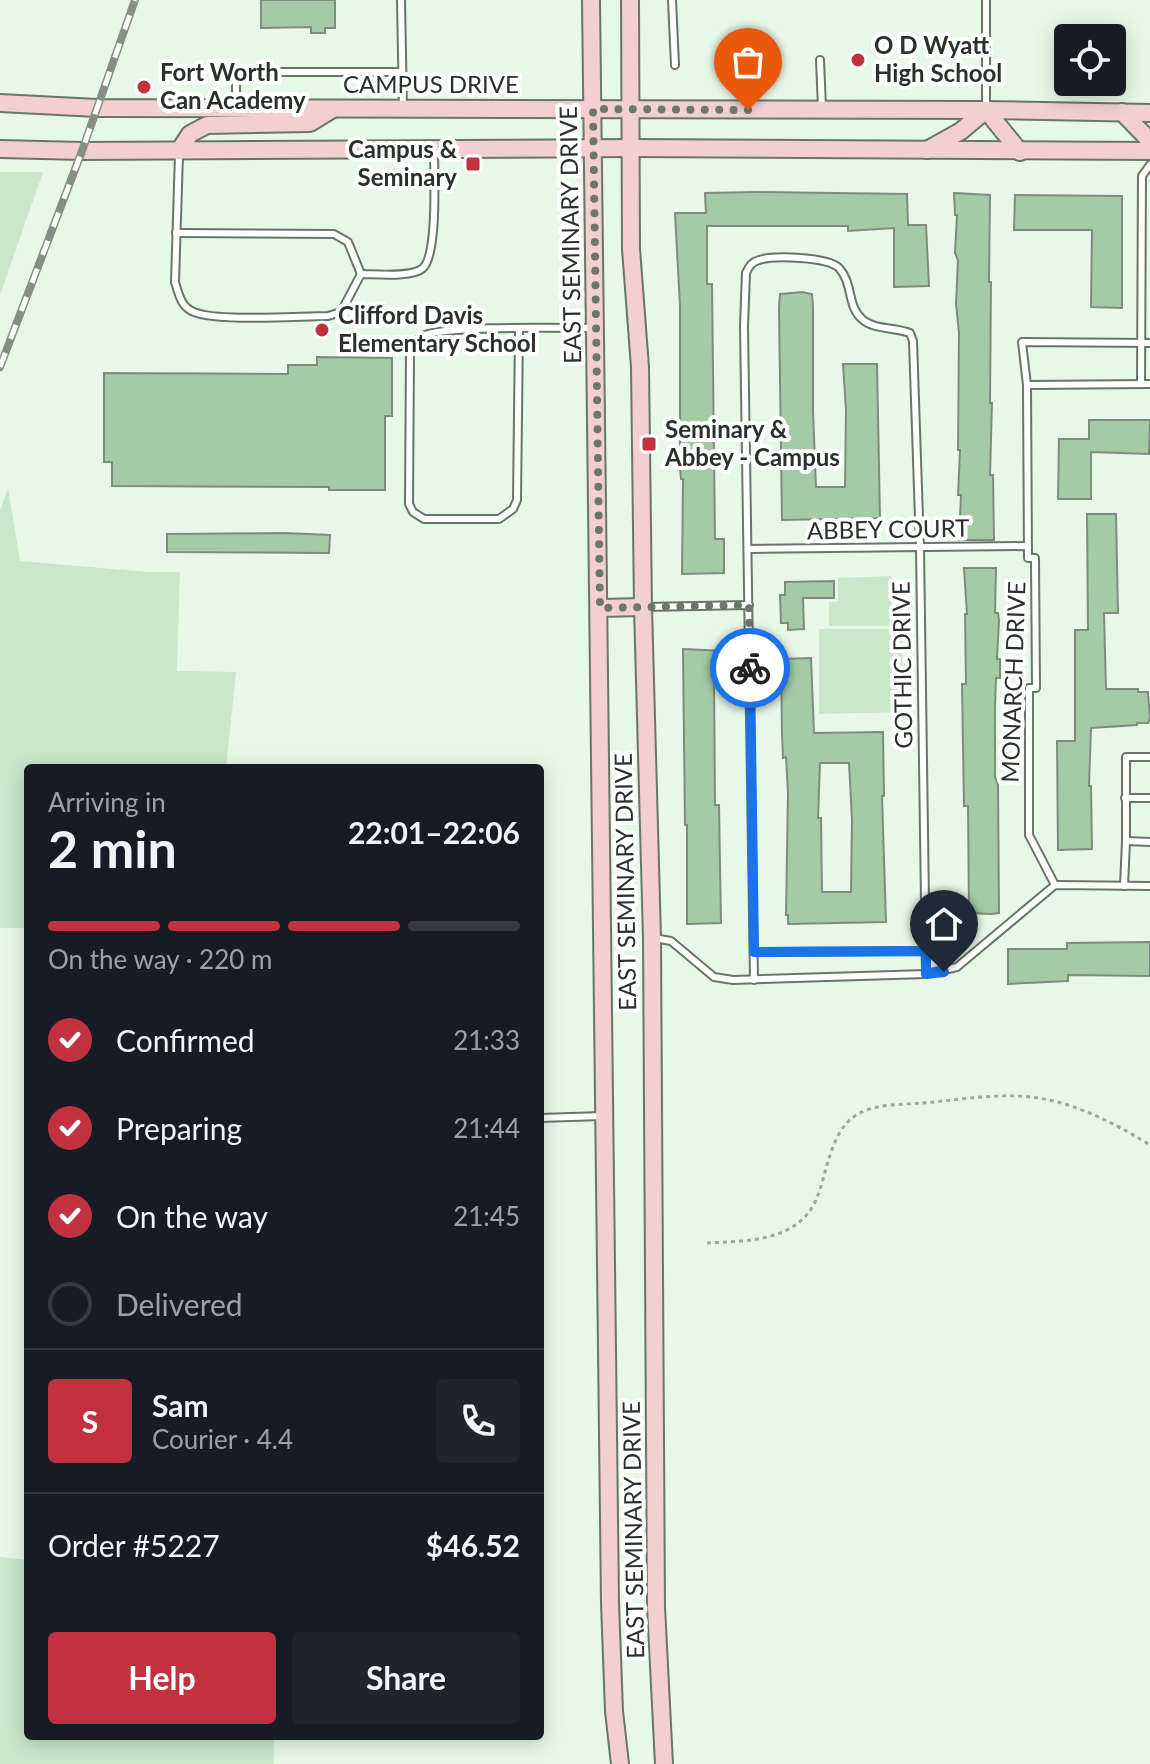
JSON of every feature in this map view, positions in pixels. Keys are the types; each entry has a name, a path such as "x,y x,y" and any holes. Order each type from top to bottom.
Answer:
{"main road":[{"name":"EAST SEMINARY DRIVE","path":"591,0 610,1603 614,1711 620,1764"},
{"name":"EAST SEMINARY DRIVE","path":"630,0 631,249 640,367 652,938 656,1607 664,1764"},
{"name":"CAMPUS DRIVE","path":"0,103 97,108 1150,113"},
{"path":"179,151 190,134 207,125 310,123 335,108"},
{"path":"924,151 961,131 986,110 1020,152"},
{"path":"1122,112 1150,141"},
{"path":"0,149 1150,151"},
{"path":"600,608 643,607"}],"lane":[{"path":"401,0 403,109"},
{"path":"672,0 675,65"},
{"path":"986,0 986,110"},
{"path":"820,60 822,110"},
{"path":"236,108 236,72 402,72"},
{"path":"361,274 413,272 423,268 432,253 434,149"},
{"path":"176,233 334,234 348,242 361,274 341,312 328,316 216,316 193,312 180,302 175,282 176,233 179,151"},
{"path":"1141,384 1146,250 1142,176 1150,165"},
{"name":"GOTHIC DRIVE","path":"748,549 746,273 749,266 758,260 785,257 829,262 842,272 853,308 863,321 910,333 916,356 926,974"},
{"path":"519,329 517,500 513,509 499,519 424,519 413,512 409,504 410,352 421,336 436,331 519,329 596,328"},
{"name":"MONARCH DRIVE","path":"1055,885 1029,835 1029,688 1036,688 1036,601 1035,558 1028,558 1027,385 1022,342 1142,343"},
{"path":"1142,343 1150,343"},
{"path":"1027,385 1150,384"},
{"name":"ABBEY COURT","path":"748,549 1028,546"},
{"path":"748,549 754,980"},
{"path":"643,607 749,605"},
{"path":"1124,886 1126,757 1150,757"},
{"path":"1125,798 1150,798"},
{"path":"1126,841 1150,842"},
{"path":"652,938 671,941 714,977 733,980 926,974 957,967 1055,885 1150,886"},
{"path":"754,952 926,951"},
{"path":"544,1118 605,1116"}],"path":[{"path":"707,1243 778,1234 806,1217 815,1202 830,1154 843,1128 853,1117 880,1107 986,1097 1037,1097 1067,1104 1101,1118 1150,1145"}],"green space":[{"path":"0,172 43,172 0,295"},
{"path":"8,488 20,561 180,572 177,671 236,672 226,764 24,764 24,928 0,928 0,510"},
{"path":"891,576 892,626 829,626 829,602 838,601 838,578"},
{"path":"819,629 902,629 903,712 819,714"},
{"path":"0,1557 24,1560 24,1740 274,1740 274,1764 0,1764"}],"building":[{"path":"261,0 335,0 335,28 325,28 325,33 311,33 311,27 261,28"},
{"path":"705,193 907,194 908,225 926,225 929,286 894,287 894,228 848,231 848,226 707,226 707,284 712,284 715,539 724,539 724,573 682,574 680,306 675,213 706,213"},
{"path":"954,193 990,195 990,475 993,475 994,540 959,540 958,260 955,253 957,215"},
{"path":"1015,195 1122,196 1122,308 1091,307 1092,230 1014,230"},
{"path":"780,294 812,294 813,307 816,487 845,487 843,364 877,364 880,518 782,520"},
{"path":"317,357 392,358 392,416 385,416 385,490 112,486 112,462 104,462 104,373 288,374 288,365 317,365"},
{"path":"1089,420 1150,420 1149,454 1091,452 1091,499 1058,499 1059,439 1089,439"},
{"path":"1087,514 1116,514 1118,613 1104,613 1106,689 1148,692 1150,718 1148,723 1137,725 1091,728 1089,786 1092,849 1058,850 1057,741 1075,741 1075,630 1088,630"},
{"path":"167,534 330,535 329,553 167,552"},
{"path":"964,568 996,568 995,613 998,613 999,620 997,659 1000,659 995,707 999,913 991,914 969,913 962,684 966,684"},
{"path":"834,581 834,598 803,598 804,629 788,630 788,623 781,623 780,595 785,595 785,582"},
{"path":"683,649 726,651 725,680 714,680 715,805 719,805 721,923 687,924"},
{"path":"811,658 814,733 883,732 886,922 788,924 788,793 786,757 783,758 781,659","holes":["820,763 849,763 851,892 822,892 821,818 818,818"]},
{"path":"1150,942 1150,976 1068,975 1068,981 1008,984 1008,949 1067,949 1067,943"}],"railway":[{"path":"0,367 135,0"}],"way so far":[{"path":"748,110 593,109 600,608 749,605 750,668"}],"place":[{"name":"O D Wyatt High School","path":"858,60"},
{"name":"Fort Worth Can Academy","path":"144,87"},
{"name":"Campus & Seminary","path":"473,164"},
{"name":"Clifford Davis Elementary School","path":"322,330"},
{"name":"Seminary & Abbey - Campus","path":"649,444"}],"route":[{"path":"750,668 754,952 926,951 926,974 944,972"}]}
